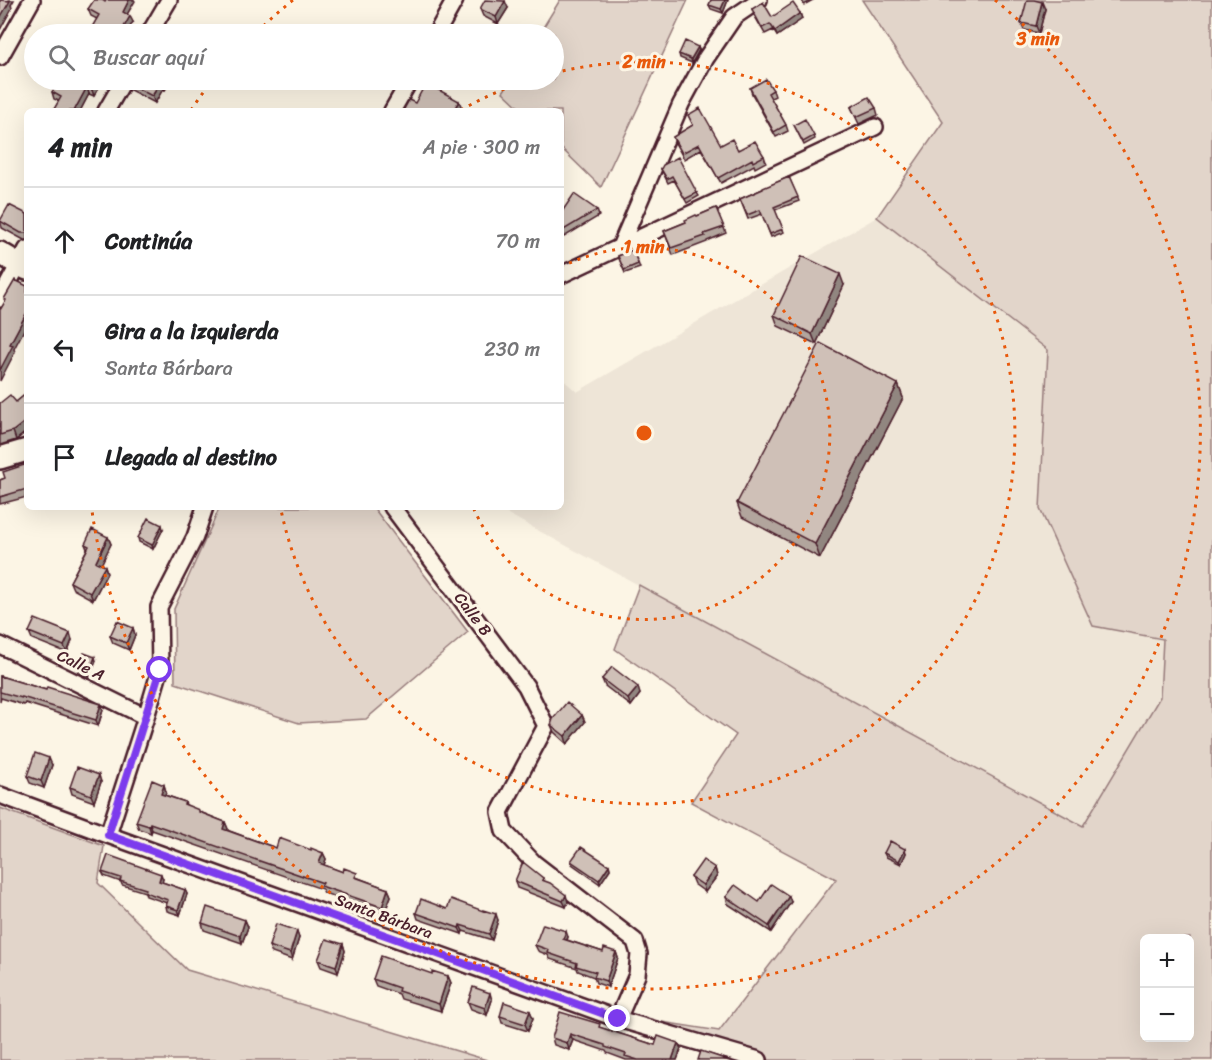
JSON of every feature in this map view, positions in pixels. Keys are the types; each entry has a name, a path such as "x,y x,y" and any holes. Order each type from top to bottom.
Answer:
{"street":[{"path":"0,57 32,0"},
{"path":"155,24 169,0"},
{"path":"442,24 455,0"},
{"path":"620,247 681,104 706,58 734,17 759,0"},
{"path":"108,108 118,90"},
{"path":"394,108 404,90"},
{"path":"564,274 875,127"},
{"path":"0,253 24,261 0,299"},
{"path":"0,458 24,451"},
{"path":"108,835 160,670 159,607 195,537 204,510"},
{"name":"Calle B","path":"394,510 526,686 546,726 500,812 504,831 534,863 634,941 639,954 637,975 618,1019"},
{"name":"Calle A","path":"0,645 146,717"},
{"name":"Santa Bárbara","path":"0,795 618,1019 759,1060"}],"shaded area":[{"path":"560,0 688,0 601,187 564,151 564,108 520,108 503,92 504,90 564,90 564,24 545,24"},
{"path":"862,0 1212,0 1212,1060 760,1060 636,1018 719,1031 836,879 691,802 736,735 615,649 639,585 1083,826 1160,697 1163,639 1093,626 1040,509 1048,350 877,217 943,122"},
{"path":"877,217 1048,350 1040,509 1163,638 1161,697 1084,827 501,510 564,510 564,381 577,392"},
{"path":"219,510 375,510 468,632 366,719 299,723 175,683 174,609"},
{"path":"0,808 104,846 98,883 187,970 487,1060 0,1060"}],"building":[{"path":"0,0 10,1 0,18"},
{"path":"94,0 105,2 106,0 129,0 123,12 130,16 126,24 94,24 99,15 88,9"},
{"path":"485,0 505,1 496,17 480,9"},
{"path":"711,0 725,0 721,9 709,5"},
{"path":"1027,0 1042,2 1036,26 1021,23"},
{"path":"763,2 772,17 793,3 800,13 775,31 770,24 762,28 752,9"},
{"path":"685,41 698,47 691,59 679,54"},
{"path":"766,79 773,90 768,93 786,125 774,132 750,88"},
{"path":"53,90 85,90 76,108 55,108 61,97 52,92"},
{"path":"140,90 156,90 152,96"},
{"path":"422,90 439,90 459,101 455,108 405,108 409,100 415,103"},
{"path":"869,97 876,108 856,117 851,107"},
{"path":"700,108 721,145 732,139 738,150 755,141 764,156 753,162 752,159 718,178 699,144 682,153 673,137 693,125 688,115"},
{"path":"805,119 814,136 803,142 794,125"},
{"path":"678,157 697,193 685,199 672,176 667,179 661,169 663,165"},
{"path":"789,177 798,197 774,207 783,229 770,234 760,210 747,215 740,199"},
{"path":"574,194 597,210 564,230 564,209"},
{"path":"9,205 24,212 24,233 21,233 0,221"},
{"path":"716,208 724,227 671,248 664,231"},
{"path":"633,250 638,264 624,270 618,256"},
{"path":"802,256 840,274 812,334 774,315"},
{"path":"15,280 24,284 24,318 0,370 0,310 6,300 4,299"},
{"path":"820,343 898,384 815,544 737,503"},
{"path":"10,395 16,402 24,395 24,422 13,431 0,435 0,403"},
{"path":"24,465 24,490 0,497 0,480 5,478 3,472"},
{"path":"148,518 162,525 152,545 138,538"},
{"path":"92,529 108,537 96,562 105,566 90,593 70,582 89,546 85,544"},
{"path":"35,619 70,633 64,646 29,632"},
{"path":"117,621 133,628 126,643 110,636"},
{"path":"84,653 95,657 88,675 77,669"},
{"path":"612,667 638,687 628,699 602,679"},
{"path":"0,676 46,690 47,687 101,704 96,720 0,692"},
{"path":"567,702 582,715 565,736 551,725"},
{"path":"35,753 49,758 41,781 27,776"},
{"path":"77,767 99,775 91,795 70,787"},
{"path":"152,780 164,785 161,794 185,802 184,804 199,812 225,822 223,829 276,848 279,838 323,853 319,863 343,872 344,868 357,873 355,877 388,889 382,907 321,886 323,883 150,823 149,826 136,822"},
{"path":"890,841 905,849 899,861 884,853"},
{"path":"581,847 609,865 599,880 571,861"},
{"path":"108,855 161,874 159,881 185,890 178,910 166,906 168,900 145,892 146,889 120,881 121,878 102,872"},
{"path":"703,860 715,868 703,885 691,877"},
{"path":"523,862 543,878 542,880 566,895 563,901 515,881"},
{"path":"771,884 789,896 769,926 726,897 735,885 759,902"},
{"path":"421,899 447,909 451,899 496,914 489,934 460,925 459,928 416,913"},
{"path":"207,907 245,920 240,936 202,923"},
{"path":"276,924 297,931 290,953 269,946"},
{"path":"543,924 566,931 563,939 603,952 604,948 616,952 606,981 594,977 596,972 576,966 577,963 548,953 549,950 535,945"},
{"path":"326,939 343,944 336,966 318,960"},
{"path":"381,956 432,974 432,971 448,976 439,1004 398,991 399,988 373,979"},
{"path":"473,987 490,993 485,1008 468,1002"},
{"path":"504,1002 530,1011 525,1024 500,1016"},
{"path":"560,1012 655,1045 658,1036 678,1043 672,1060 638,1060 605,1047 605,1045 570,1034 567,1043 552,1038"},
{"path":"701,1051 728,1060 698,1060"}],"route":[{"path":"160,670 108,835 618,1019"}]}
